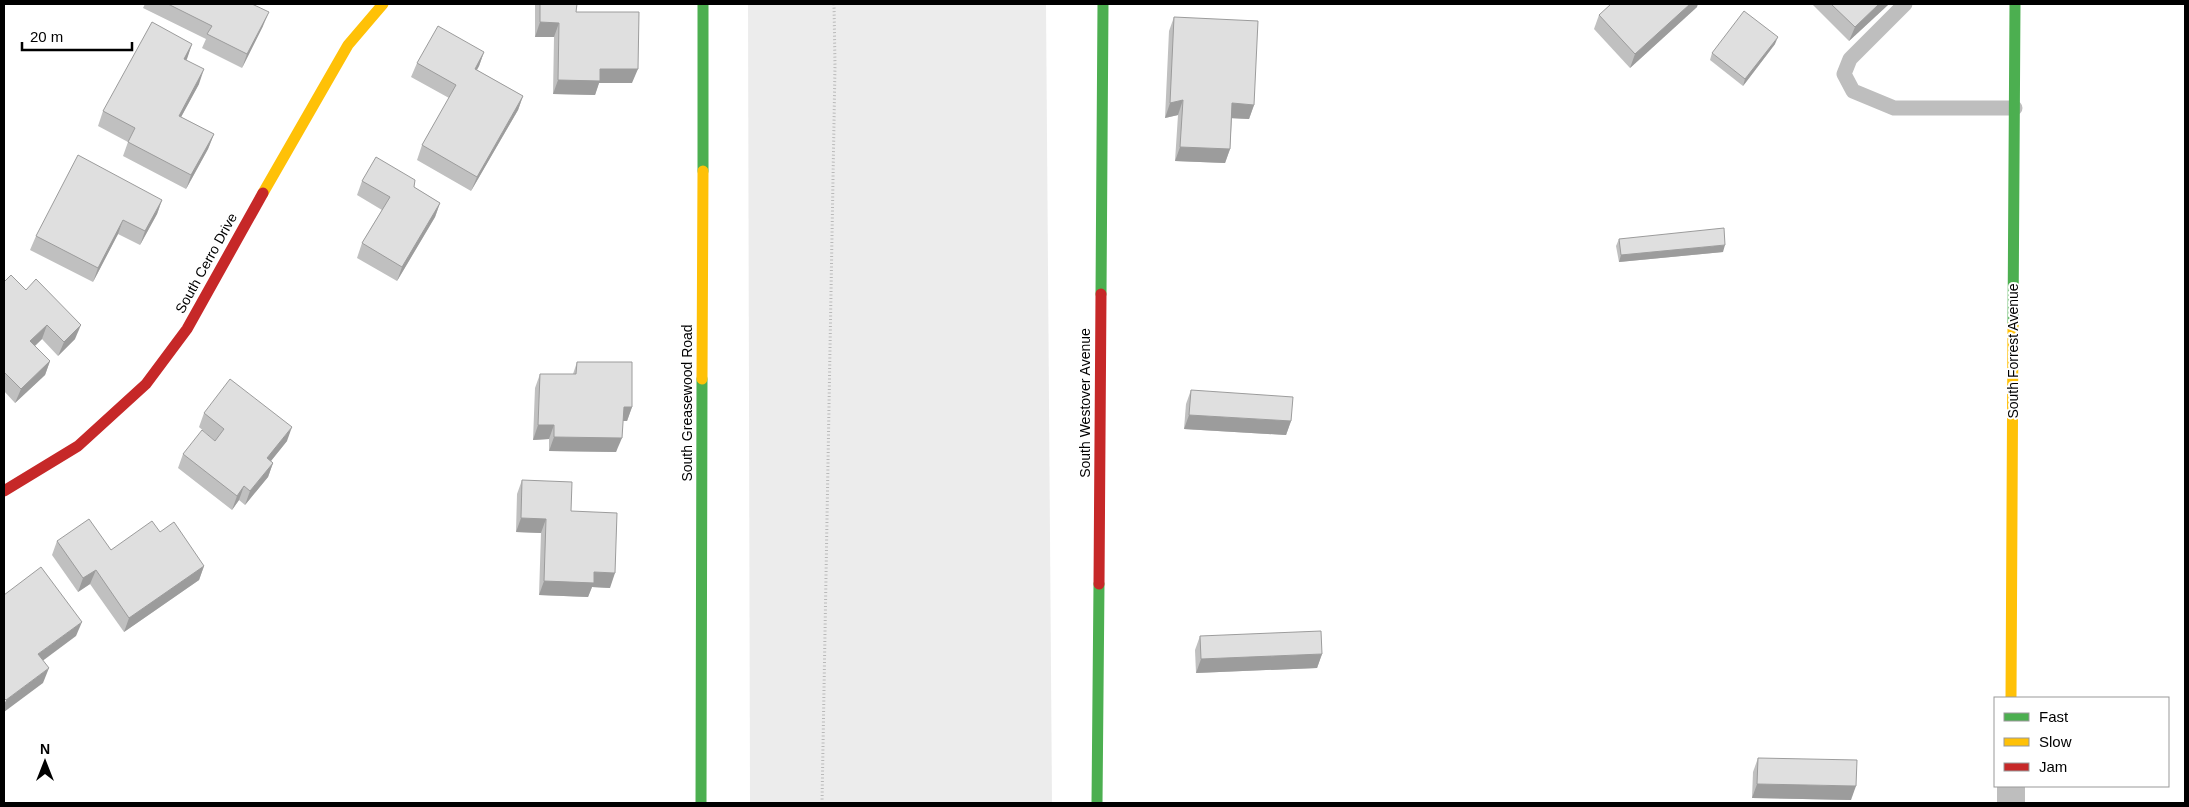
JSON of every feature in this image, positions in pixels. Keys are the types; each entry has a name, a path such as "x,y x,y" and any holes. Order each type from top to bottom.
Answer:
{"street":[{"name":"South Cerro Drive","path":"4,491 78,446 146,384 187,329 294,136 348,45 384,4"},
{"name":"South Greasewood Road","path":"701,803 703,4"},
{"name":"South Westover Avenue","path":"1097,803 1103,4"},
{"name":"South Forrest Avenue","path":"2011,697 2015,4"},
{"path":"2011,787 2011,803"}],"lane":[{"path":"1905,4 1850,59 1844,74 1853,91 1894,108 2014,108"}],"path":[{"path":"822,803 835,66 834,4"}],"shaded area":[{"path":"748,4 1046,4 1052,803 750,803"}],"building":[{"path":"168,4 252,4 269,12 247,54 207,34 212,26"},
{"path":"540,4 577,4 576,12 639,12 638,69 600,69 600,81 558,80 559,23 540,22"},
{"path":"1611,4 1690,4 1635,54 1599,15"},
{"path":"1831,4 1879,4 1855,27"},
{"path":"1744,11 1778,37 1745,79 1712,53"},
{"path":"1174,17 1258,21 1254,105 1232,103 1230,149 1180,147 1183,100 1170,103"},
{"path":"152,22 192,44 184,59 204,69 179,116 214,134 191,175 128,142 135,128 103,111"},
{"path":"438,26 484,52 475,69 523,96 477,177 422,145 456,85 417,63"},
{"path":"78,155 162,200 145,231 123,220 98,268 36,236"},
{"path":"376,157 415,180 414,187 440,203 402,267 362,243 390,197 362,181"},
{"path":"1724,228 1725,245 1621,255 1619,239"},
{"path":"11,275 26,290 36,279 81,325 64,342 47,325 30,341 50,361 21,389 4,372 4,282"},
{"path":"577,362 632,362 632,407 624,407 622,438 554,437 554,425 538,425 540,374 576,374"},
{"path":"230,379 292,427 267,458 273,463 250,491 244,486 237,496 183,454 202,430 215,441 224,429 204,413"},
{"path":"1191,390 1293,397 1291,421 1189,415"},
{"path":"522,480 572,482 571,511 617,513 615,573 594,572 594,583 544,581 546,519 521,518"},
{"path":"89,519 111,550 152,521 160,532 174,522 204,566 129,618 96,570 83,578 57,541"},
{"path":"41,567 82,622 38,654 49,668 6,700 4,698 4,595"},
{"path":"1321,631 1322,654 1201,659 1200,636"},
{"path":"1758,758 1857,760 1856,786 1757,784"}],"traffic: fast":[{"path":"703,4 703,171"},
{"path":"1101,294 1103,4"},
{"path":"2013,325 2015,4"},
{"path":"701,803 702,379"},
{"path":"1097,803 1099,584"}],"traffic: slow":[{"path":"263,193 348,45 383,4"},
{"path":"702,379 703,171"},
{"path":"2011,697 2013,325"}],"traffic: jam":[{"path":"4,491 78,446 146,384 187,329 263,193"},
{"path":"1099,584 1101,294"}]}
